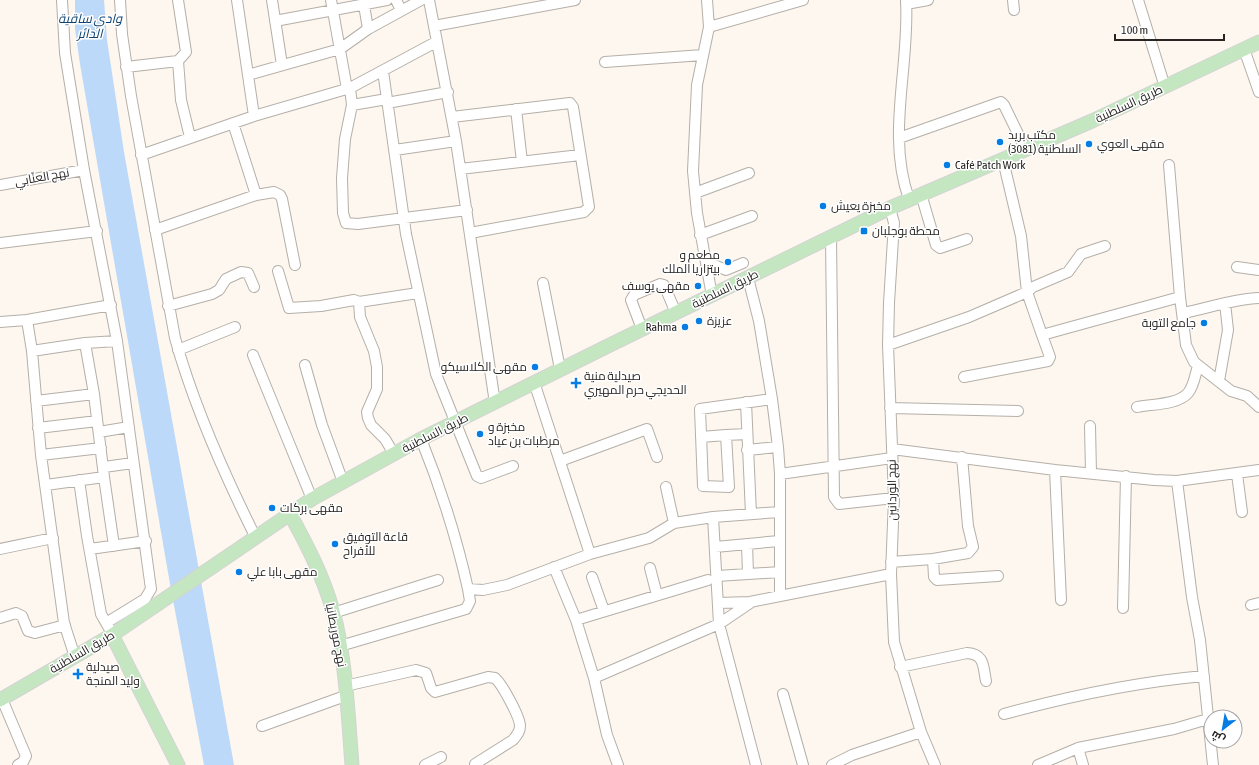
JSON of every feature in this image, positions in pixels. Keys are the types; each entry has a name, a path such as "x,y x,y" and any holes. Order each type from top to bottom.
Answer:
{"main road":[{"name":"طريق السلطنية","path":"1,699 112,635 312,500 455,422 560,369 890,208 1092,121 1259,42"},
{"name":"نهج موريطانيا","path":"290,514 310,551 325,587 333,613 340,646 352,765"},
{"path":"112,635 178,765"}],"street":[{"path":"62,0 65,53 84,170 112,305 133,463 146,541 151,589 148,595 106,623"},
{"path":"120,0 126,67 168,306 178,350 225,475 256,538"},
{"path":"126,67 178,61 186,52 178,0"},
{"path":"237,0 254,116"},
{"path":"272,0 282,65"},
{"path":"275,21 332,5 364,5 386,0"},
{"path":"396,0 402,10"},
{"path":"248,75 340,49 368,29 422,0"},
{"path":"429,0 436,42 448,92 456,141 494,403"},
{"path":"434,26 540,3 574,0"},
{"path":"707,0 709,27 699,70 695,100 693,171 700,235 712,296"},
{"path":"709,27 802,0"},
{"path":"928,0 906,2 906,58 899,138 903,181 915,197 936,245 940,248 967,239"},
{"path":"1138,0 1165,87"},
{"path":"332,5 352,105 345,139 342,170 344,220 350,225 404,220 467,210"},
{"path":"364,5 368,29"},
{"path":"141,156 254,116 349,89 383,72 436,42"},
{"path":"1244,49 1259,92"},
{"path":"605,62 703,56"},
{"path":"178,61 182,100 190,138"},
{"path":"383,72 404,220 436,374 477,476 481,478 513,466"},
{"path":"352,105 448,92"},
{"path":"899,138 1001,102 1004,105 1026,150"},
{"path":"452,117 570,103 573,107 589,207 584,212 470,233"},
{"path":"516,109 522,162"},
{"path":"233,123 256,194"},
{"path":"395,150 456,141"},
{"path":"460,169 580,155"},
{"path":"964,377 1048,361 1050,357 1027,292 1022,236 1003,160"},
{"path":"1169,164 1180,297 1186,345 1192,358 1198,366 1219,380 1231,391 1247,396 1259,407"},
{"name":"نهج العنّابي","path":"0,185 84,170"},
{"path":"695,193 749,173"},
{"path":"155,230 256,194 274,192 280,195 295,265"},
{"name":"نهج الوردانين","path":"890,208 894,223 888,345 894,498 891,574 894,642 900,667 921,732 935,765"},
{"path":"700,235 752,216"},
{"path":"0,244 96,231"},
{"path":"831,237 835,465 834,498 839,504 894,498"},
{"path":"888,345 969,317 1027,292 1033,287 1068,272 1081,254 1105,246"},
{"path":"706,267 712,264 726,270 743,263"},
{"path":"1237,267 1259,270"},
{"path":"278,271 289,308 321,306 354,300 359,302 418,293"},
{"path":"168,306 212,294 219,290 224,280 241,272 248,273 254,286"},
{"path":"748,278 759,321 772,399 778,447 780,474 780,596"},
{"path":"542,283 560,369"},
{"path":"642,329 631,300 634,295 660,284 664,285 676,313"},
{"path":"1042,335 1180,297"},
{"path":"1183,313 1240,299 1259,298"},
{"path":"359,302 360,317 374,351 377,367 376,389 368,412 368,418 371,425 385,439 394,454"},
{"path":"1219,380 1228,330 1225,303"},
{"path":"0,322 27,320 112,305"},
{"path":"27,320 32,351 41,455 65,625 75,657"},
{"path":"178,350 235,327"},
{"path":"32,351 85,343 117,341"},
{"path":"85,343 94,394 114,546"},
{"path":"253,355 312,500"},
{"path":"305,365 322,425 343,482"},
{"path":"1137,407 1169,402 1184,397 1191,388 1198,366"},
{"path":"534,382 590,554"},
{"path":"36,401 94,394"},
{"path":"726,435 729,486 703,486 700,409 772,399"},
{"path":"746,402 746,434 751,514"},
{"path":"890,408 1018,411"},
{"path":"38,428 97,421"},
{"path":"1090,426 1091,473"},
{"path":"99,432 129,427"},
{"path":"560,461 647,429 657,457"},
{"path":"701,437 746,434"},
{"path":"340,646 466,609 470,601 456,536 440,486 421,440"},
{"path":"747,450 778,447"},
{"path":"41,455 101,448"},
{"path":"780,474 892,454 962,458 1055,470 1177,481 1259,470"},
{"path":"892,562 933,559 968,553 972,546 968,526 962,458"},
{"path":"46,485 79,480 133,463"},
{"path":"1055,470 1060,600"},
{"path":"1237,474 1242,512"},
{"path":"1123,608 1126,476"},
{"path":"79,480 101,614 112,635"},
{"path":"1177,481 1204,676 1207,709"},
{"path":"666,487 674,523"},
{"path":"468,589 483,590 507,585 590,554 649,538 674,523 713,517 779,512"},
{"path":"713,517 718,576 719,624 756,765"},
{"path":"0,549 53,538"},
{"path":"90,549 146,541"},
{"path":"715,547 779,541"},
{"path":"747,544 748,574"},
{"path":"933,559 934,576 937,580 998,576"},
{"path":"554,567 576,620 594,678 607,735 618,765"},
{"path":"650,568 657,595"},
{"path":"718,576 780,572"},
{"path":"719,603 753,601 891,574"},
{"path":"592,577 604,611"},
{"path":"333,613 438,580"},
{"path":"576,620 708,580"},
{"path":"594,678 719,624 732,613 753,601"},
{"path":"0,618 16,613 22,616 28,631 35,633 65,625"},
{"path":"900,667 967,653 974,653 982,662 986,682"},
{"path":"262,726 345,691 416,670 426,673 431,688 435,692 488,677 495,678 516,715 520,728 518,735 513,740 475,764"},
{"path":"1004,714 1056,699 1152,681 1204,676"},
{"path":"783,694 803,765"},
{"path":"1,699 26,756 23,762 18,765"},
{"path":"1038,765 1078,748 1174,729 1203,720"},
{"path":"832,765 852,755 921,732"},
{"path":"1078,748 1083,765"},
{"path":"1211,749 1213,765"},
{"path":"425,765 441,757"}],"water":[{"name":"وادي ساقية الدائر","path":"75,0 104,0 107,40 124,152 234,765 204,765 170,584 80,64 75,29"}],"place":[{"name":"مكتب بريد السلطنية (3081)","path":"1000,142"},
{"name":"مقهى العوي","path":"1089,144"},
{"name":"Café Patch Work","path":"947,165"},
{"name":"مخبزة يعيش","path":"823,206"},
{"name":"محطة بوجلبان","path":"864,231"},
{"name":"مطعم و بيتزاريا الملك","path":"728,262"},
{"name":"مقهى يوسف","path":"698,286"},
{"name":"عزيزة","path":"699,321"},
{"name":"جامع التوبة","path":"1204,323"},
{"name":"Rahma","path":"685,327"},
{"name":"مقهى الكلاسيكو","path":"535,367"},
{"name":"صيدلية منية الحديجي حرم المهيري","path":"576,383"},
{"name":"مخبزة و مرطبات بن عياد","path":"480,434"},
{"name":"مقهى بركات","path":"272,508"},
{"name":"قاعة التوفيق للأفراح","path":"335,544"},
{"name":"مقهى بابا علي","path":"239,572"},
{"name":"صيدلية وليد المنجة","path":"78,674"}]}
